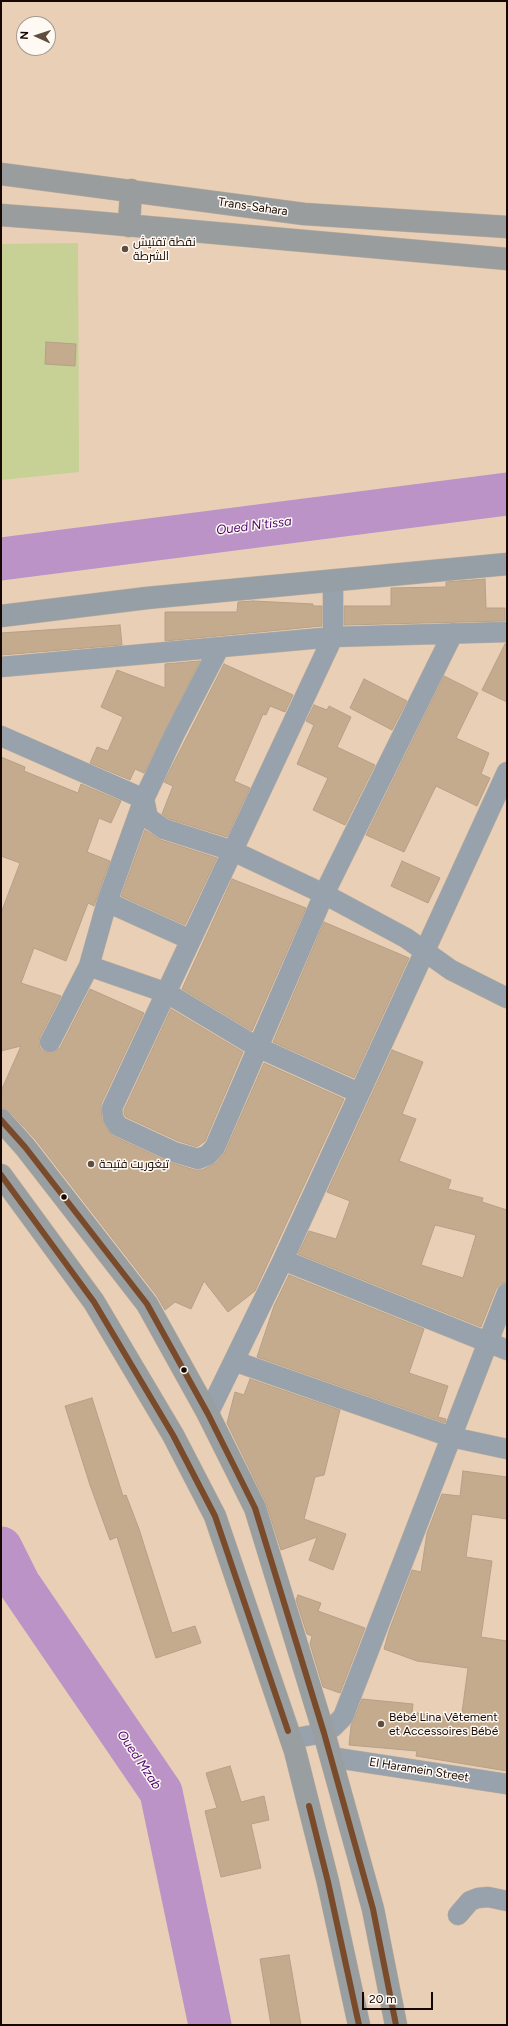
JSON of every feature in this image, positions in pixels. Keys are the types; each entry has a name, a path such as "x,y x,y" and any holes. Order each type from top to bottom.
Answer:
{"highway":[{"name":"Trans-Sahara","path":"6,173 86,186 131,190 304,214 507,228"},
{"path":"129,226 131,190"},
{"path":"1,215 507,259"}],"main road":[{"path":"1,616 147,598 507,564"},
{"path":"1,1120 25,1147 147,1304 208,1414 255,1508 324,1733 373,1909 396,2025"},
{"path":"1,1175 94,1302 177,1442 215,1516 290,1739 328,1882 359,2025"}],"street":[{"path":"333,581 333,637 112,1108 114,1118 118,1126 174,1152 198,1159 208,1155 215,1147 324,894 453,633"},
{"path":"1,667 333,637 507,632"},
{"path":"50,1042 89,966 107,902 144,799 219,648"},
{"path":"2,738 144,799"},
{"path":"208,1414 283,1260 507,772"},
{"path":"144,799 148,818 164,829 233,851 324,894 406,938 451,970 507,998"},
{"path":"107,902 191,940"},
{"path":"89,966 167,993 257,1047 359,1093"},
{"path":"283,1260 507,1350"},
{"path":"290,1739 324,1733 333,1727 343,1717 507,1293"},
{"path":"234,1361 451,1437 507,1449"},
{"name":"El Haramein Street","path":"330,1757 507,1784"},
{"path":"458,1915 470,1901 478,1898 488,1897 507,1901"}],"green space":[{"path":"78,243 79,472 1,480 1,244"}],"building":[{"path":"46,342 76,344 75,366 45,364"},
{"path":"485,579 486,608 505,608 505,621 344,625 344,606 391,606 391,588 446,587 446,582"},
{"path":"253,601 313,604 313,606 322,606 322,626 165,641 165,612 237,612 238,602"},
{"path":"120,625 122,645 1,655 1,633"},
{"path":"505,644 507,644 507,702 482,690"},
{"path":"200,661 144,773 135,769 130,780 90,763 97,747 108,751 123,717 101,707 117,670 165,688 165,664"},
{"path":"224,664 293,695 285,712 270,706 266,715 263,714 234,781 250,788 227,837 169,819 162,814 173,786 164,782"},
{"path":"444,676 478,693 456,738 489,753 481,774 490,778 477,806 436,786 404,852 366,835"},
{"path":"364,679 407,701 392,730 350,708"},
{"path":"314,705 327,710 329,706 351,717 337,747 375,765 345,825 313,810 328,778 297,764 314,725 306,721"},
{"path":"1,757 25,767 24,771 78,793 81,784 121,801 111,823 99,818 87,852 110,861 94,906 88,903 66,961 34,948 21,983 61,996 40,1037 40,1048 45,1052 51,1053 60,1048 90,989 144,1013 101,1104 102,1119 113,1136 169,1162 195,1170 202,1170 216,1163 225,1152 264,1063 344,1099 255,1291 228,1312 204,1281 191,1309 175,1302 165,1310 157,1296 35,1139 10,1112 1,1107 1,1091 21,1046 1,1051 1,913 20,863 1,856"},
{"path":"145,830 161,840 217,858 185,925 121,896"},
{"path":"402,861 440,878 428,903 391,886"},
{"path":"232,879 306,908 252,1031 182,989"},
{"path":"324,922 409,958 354,1078 273,1042"},
{"path":"171,1009 243,1052 205,1141 197,1147 178,1141 126,1117 124,1114 124,1110"},
{"path":"392,1050 423,1062 402,1114 416,1119 399,1161 451,1180 448,1189 483,1198 482,1202 507,1210 507,1282 500,1284 496,1289 481,1327 298,1254 309,1231 336,1239 350,1201 327,1192","holes":["435,1225 476,1235 463,1278 421,1265"]},
{"path":"289,1275 424,1329 409,1373 448,1386 438,1417 446,1419 445,1423 257,1357 274,1306"},
{"path":"250,1379 340,1410 324,1475 315,1477 304,1519 346,1534 333,1570 309,1560 317,1537 281,1550 266,1503 227,1423 235,1392 244,1395"},
{"path":"92,1398 123,1496 126,1495 139,1529 172,1633 195,1626 201,1643 156,1658 117,1537 110,1540 90,1485 65,1406"},
{"path":"463,1471 507,1477 507,1519 472,1514 466,1557 492,1561 481,1637 507,1641 507,1771 416,1756 417,1751 349,1745 351,1726 362,1699 413,1704 412,1712 461,1720 468,1668 417,1661 384,1649 389,1631 412,1570 421,1572 427,1533 442,1494 460,1496"},
{"path":"298,1595 321,1603 318,1611 365,1628 340,1693 323,1687 310,1644 312,1636 307,1634 296,1600"},
{"path":"230,1766 241,1802 264,1796 269,1820 251,1824 261,1868 221,1877 205,1811 217,1808 206,1773"},
{"path":"289,1955 301,2025 271,2025 260,1959"}],"waterway":[{"name":"Oued N'tissa","path":"1,559 507,494"},
{"name":"Oued Mzab","path":"1,1548 19,1584 161,1792 210,2025"}],"transit line":[{"path":"1,1120 25,1147 147,1304 208,1414 255,1508 324,1733 373,1909 396,2025"},
{"path":"1,1175 94,1302 173,1435 215,1516 288,1731"},
{"path":"309,1806 328,1882 359,2025"}],"place":[{"name":"نقطة تفتيش الشرطة","path":"125,249"},
{"name":"تيغوريت فتيحة","path":"91,1164"},
{"name":"Bébé Lina Vêtement et Accessoires Bébé","path":"381,1724"}]}
